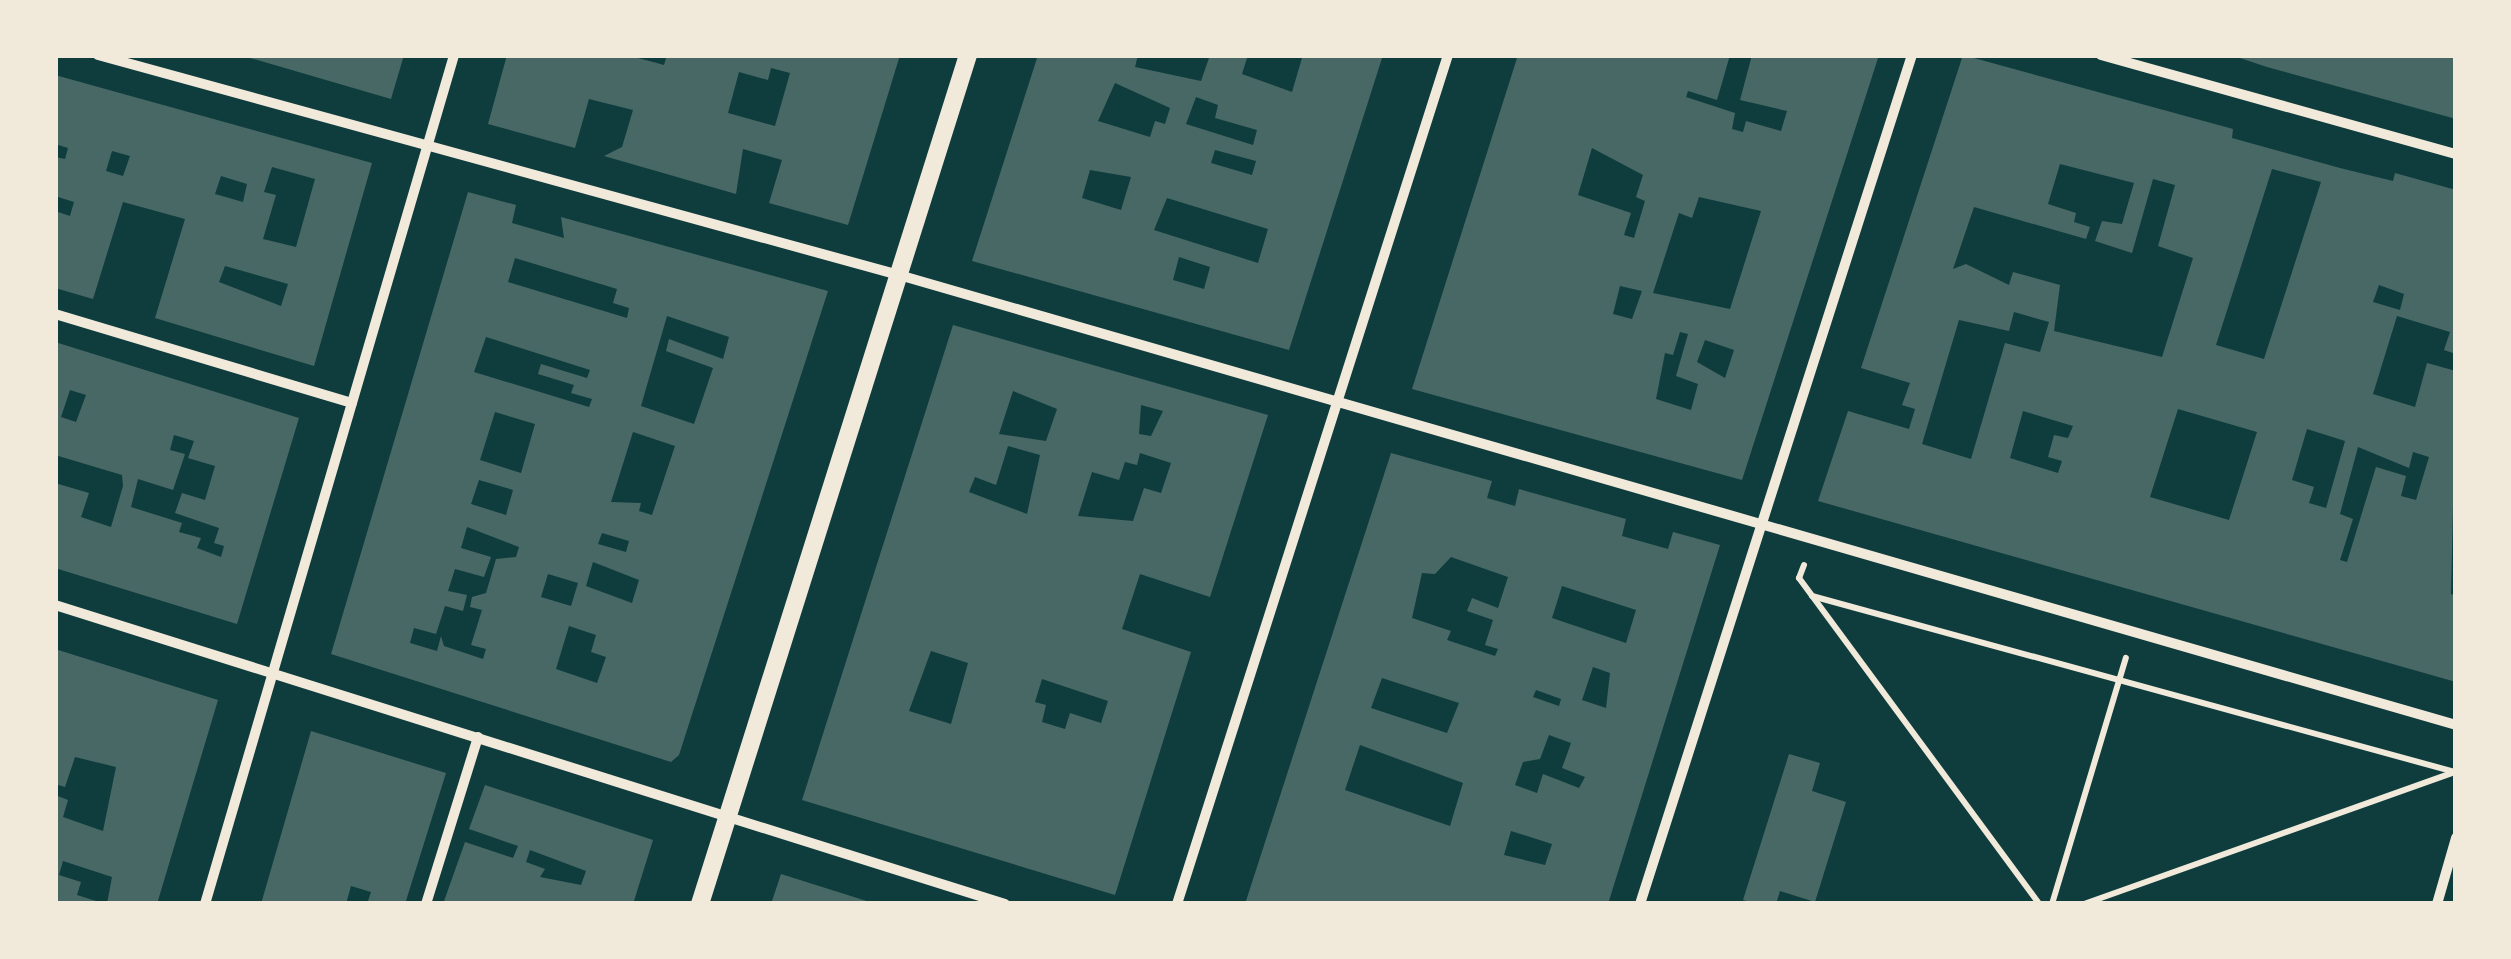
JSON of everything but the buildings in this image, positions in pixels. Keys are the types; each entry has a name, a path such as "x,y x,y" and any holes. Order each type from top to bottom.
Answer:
{"street":[{"path":"98,55 899,275 2456,725"},
{"path":"205,904 454,55"},
{"path":"700,904 968,55"},
{"path":"1177,904 1448,55"},
{"path":"1640,904 1912,55"},
{"path":"2102,55 2456,154"},
{"path":"55,314 352,404"},
{"path":"55,606 1005,904"},
{"path":"426,904 478,736"},
{"path":"2436,904 2456,838"}],"path":[{"path":"1813,542 1799,578 2039,904"},
{"path":"1812,596 2455,772"},
{"path":"2052,904 2134,633"},
{"path":"2084,904 2455,772"}]}
